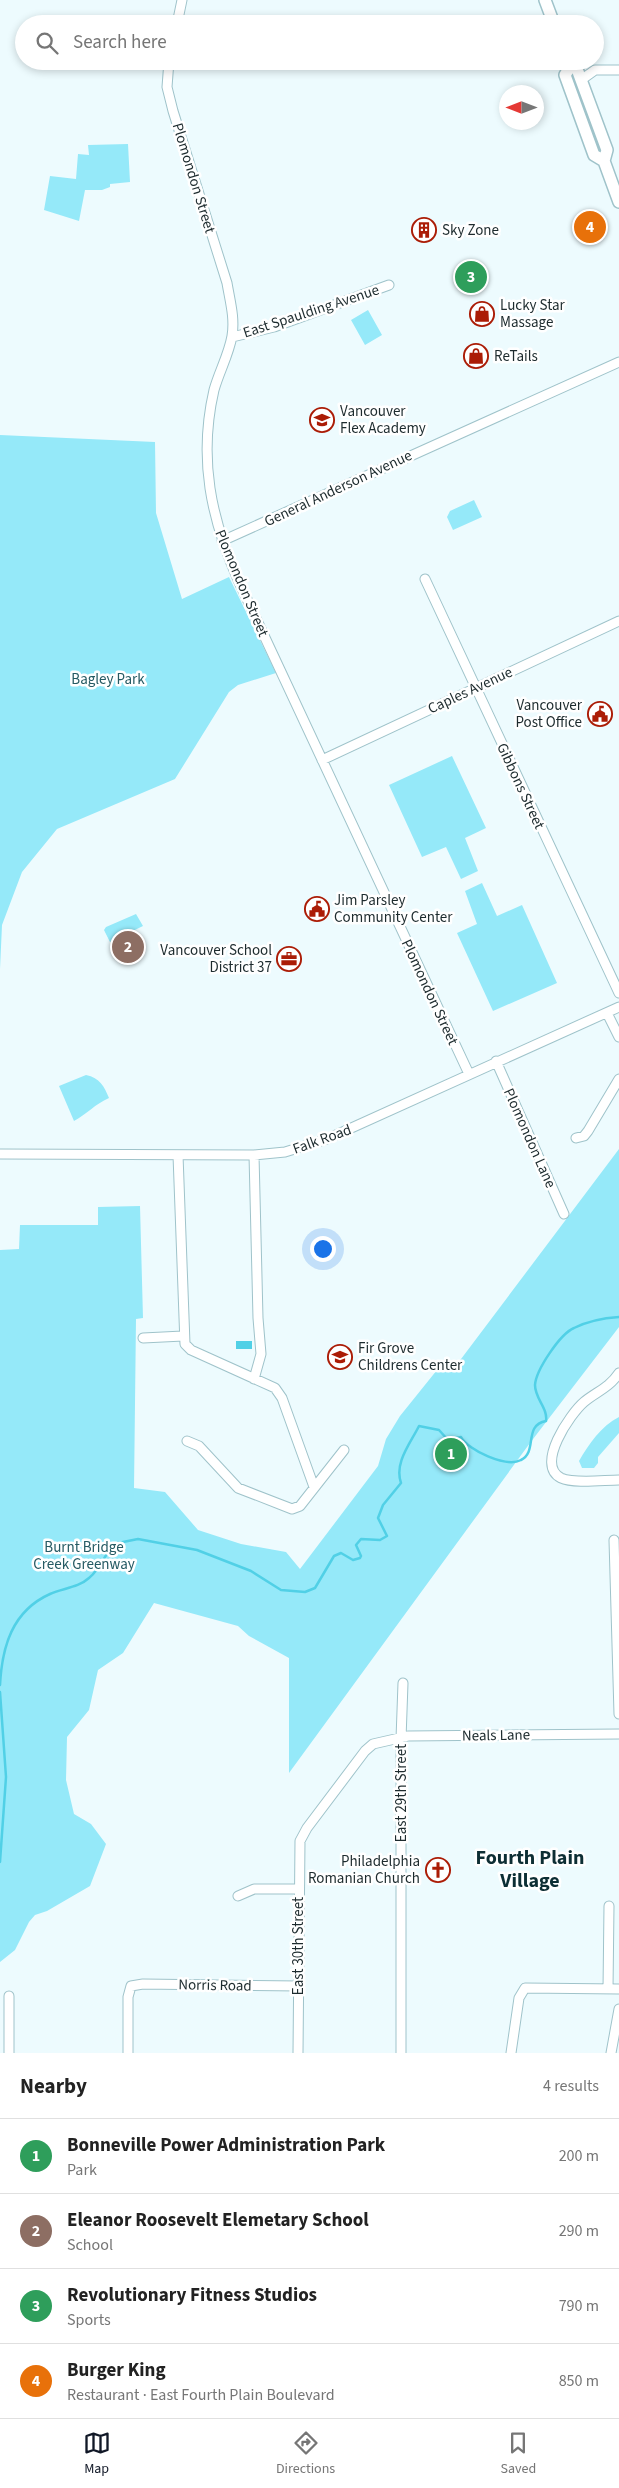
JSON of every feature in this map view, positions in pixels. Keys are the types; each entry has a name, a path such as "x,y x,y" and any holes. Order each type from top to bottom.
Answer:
{"main road":[{"path":"545,0 551,15"},
{"path":"567,70 566,75 594,155 604,161"},
{"path":"577,70 607,150 604,161 619,202"}],"street":[{"path":"179,15 182,0"},
{"name":"Plomondon Street","path":"168,70 167,87 169,95 233,311 232,337 214,391 208,448 212,509 222,541 469,1074"},
{"path":"581,80 595,70 619,70"},
{"name":"East Spaulding Avenue","path":"232,337 274,326 389,285"},
{"name":"General Anderson Avenue","path":"222,541 619,362"},
{"name":"Gibbons Street","path":"425,579 619,993"},
{"name":"Caples Avenue","path":"322,760 619,621"},
{"name":"Falk Road","path":"0,1154 254,1155 285,1152 316,1144 619,1007"},
{"path":"607,1013 619,1037"},
{"name":"Plomondon Lane","path":"496,1061 564,1214"},
{"path":"576,1138 584,1136 588,1131 619,1079"},
{"path":"178,1154 183,1336 185,1344 191,1350 275,1388 282,1398 314,1487"},
{"path":"254,1155 258,1318 261,1354 254,1378"},
{"path":"143,1338 183,1336"},
{"path":"619,1373 603,1391 584,1402 570,1418 556,1442 550,1463 553,1471 561,1478 619,1480"},
{"path":"186,1441 199,1446 238,1488 288,1508 300,1506 344,1450"},
{"path":"614,1540 619,1714"},
{"name":"East 29th Street","path":"402,2053 401,1739 403,1683"},
{"name":"Neals Lane","path":"373,1744 408,1736 619,1734"},
{"name":"East 30th Street","path":"298,2053 298,1889 300,1841 307,1828 365,1751 373,1744"},
{"path":"238,1896 254,1889 298,1889"},
{"path":"608,1989 609,1906"},
{"name":"Norris Road","path":"128,2053 128,1997 131,1986 143,1984 299,1986"},
{"path":"511,2053 518,1998 526,1988 619,1989"},
{"path":"9,1996 9,2053"},
{"path":"612,2053 619,2009"}],"green space":[{"path":"128,144 130,182 110,184 110,187 102,190 85,190 79,221 44,210 50,176 76,179 78,154 89,155 88,145"},
{"path":"368,310 382,335 365,345 351,320"},
{"name":"Bagley Park","path":"0,435 155,442 156,513 182,599 229,577 276,673 238,685 229,692 175,779 57,829 22,872 2,925 0,969"},
{"path":"474,500 482,517 453,530 447,517 450,511"},
{"path":"452,756 486,828 465,838 478,871 461,879 446,847 422,857 389,785"},
{"path":"482,883 497,916 522,905 557,983 493,1011 457,933 477,924 465,891"},
{"path":"136,914 143,926 110,942 104,930 106,927"},
{"path":"86,1075 95,1078 101,1083 109,1098 74,1121 59,1086"},
{"name":"Burnt Bridge Creek Greenway","path":"619,1149 619,1327 530,1443 289,1773 289,1658 249,1636 238,1626 154,1603 123,1653 98,1670 89,1710 67,1737 66,1780 74,1814 91,1824 106,1844 90,1886 47,1911 35,1915 29,1922 15,1950 0,1962 0,1250 19,1249 20,1225 98,1225 98,1207 140,1206 143,1318 136,1319 134,1488 165,1492 198,1530 241,1544 286,1552 300,1569 378,1466 386,1439 400,1416 437,1370 455,1367"},
{"path":"619,1417 619,1433 598,1457 598,1463 594,1468 582,1468 579,1461 591,1442 601,1430"}],"shaded area":[{"path":"236,1341 252,1341 252,1349 236,1349"}],"waterway":[{"path":"0,1685 3,1657 7,1644 18,1620 26,1610 50,1594 80,1584 93,1575 113,1544 138,1539 197,1550 251,1571 281,1590 305,1592 315,1588 334,1556 341,1553 353,1560 360,1558 361,1556 356,1545 361,1539 380,1540 387,1536 378,1518 383,1505 401,1483 399,1476 401,1461 419,1426 439,1430 448,1440 461,1437 471,1447 497,1460 506,1462 521,1460 529,1451 532,1433 535,1428 539,1423 546,1421 545,1412 537,1395 535,1385 536,1378 550,1353 562,1337 574,1328 596,1320 619,1317"},
{"path":"0,1692 6,1777 0,1862"}],"place":[{"name":"Burger King","path":"590,227"},
{"name":"Sky Zone","path":"424,230"},
{"name":"Revolutionary Fitness Studios","path":"471,277"},
{"name":"Lucky Star Massage","path":"482,314"},
{"name":"ReTails","path":"476,356"},
{"name":"Vancouver Flex Academy","path":"322,420"},
{"name":"Vancouver Post Office","path":"600,714"},
{"name":"Jim Parsley Community Center","path":"317,909"},
{"name":"Eleanor Roosevelt Elemetary School","path":"128,947"},
{"name":"Vancouver School District 37","path":"289,959"},
{"name":"Fir Grove Childrens Center","path":"340,1357"},
{"name":"Bonneville Power Administration Park","path":"451,1454"},
{"name":"Philadelphia Romanian Church","path":"438,1870"}],"district":[{"name":"Fourth Plain Village","path":"530,1868"}]}
